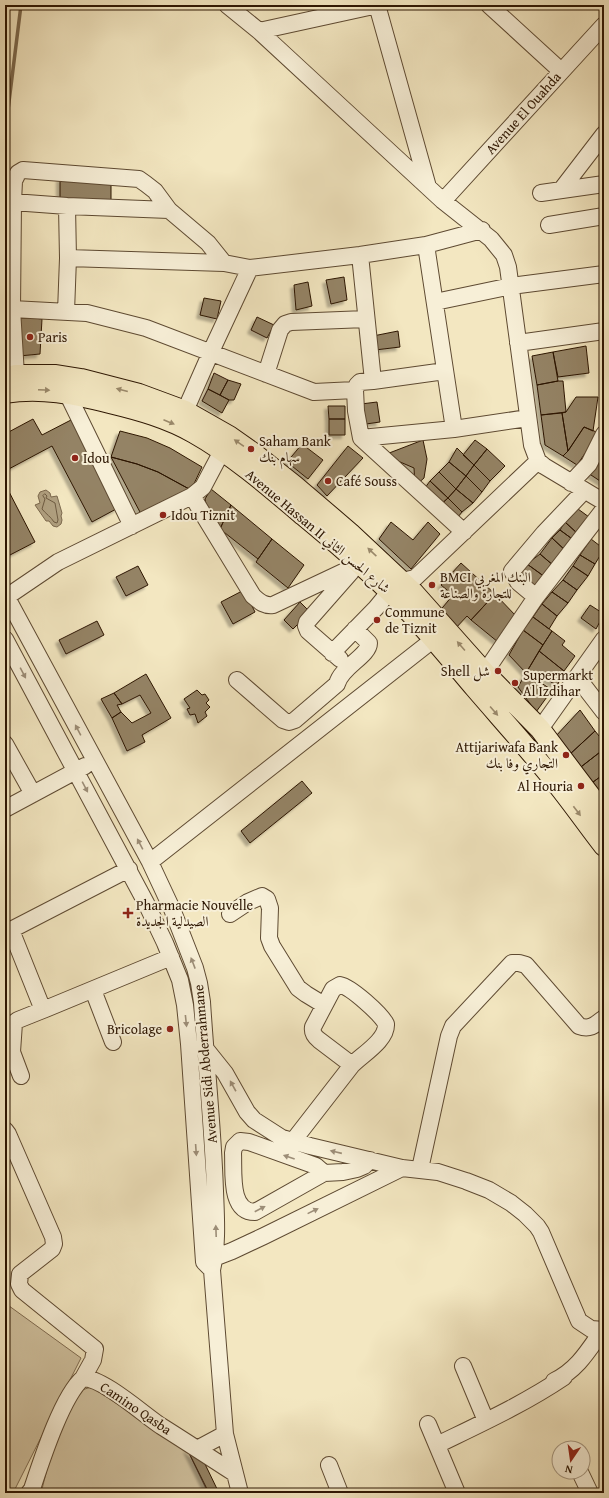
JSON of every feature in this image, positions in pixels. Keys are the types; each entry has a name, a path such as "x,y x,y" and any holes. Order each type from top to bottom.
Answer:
{"main road":[{"name":"Avenue Hassan II شارع الحسن الثاني","path":"12,384 50,375 81,379 139,394 185,410 229,436 295,486 350,533 404,589 480,680 604,846"},
{"name":"Avenue Hassan II شارع الحسن الثاني","path":"12,384 67,393 117,404 160,418 194,433 222,450 290,504 360,564 404,589 434,639 480,680 540,729 604,814"},
{"path":"551,776 567,764"}],"street":[{"path":"227,5 259,31 428,187 482,230 498,246 504,255 508,267 532,445 538,461 604,502"},
{"path":"259,31 378,5 428,187"},
{"path":"489,5 561,71"},
{"name":"Avenue El Ouahda","path":"444,201 561,71 602,30"},
{"path":"561,190 604,134"},
{"path":"12,384 14,181 18,173 23,170 139,179 155,191 169,210 208,244 224,263"},
{"path":"541,193 604,184"},
{"path":"13,202 67,206 169,210"},
{"path":"66,312 68,258 67,206"},
{"path":"549,225 604,216"},
{"path":"68,258 224,263 250,268 360,255 426,245 482,230"},
{"path":"426,245 454,429"},
{"path":"360,255 373,381"},
{"path":"185,410 250,268"},
{"path":"435,302 511,286 604,274"},
{"path":"12,309 87,313 146,328 314,392 355,390"},
{"path":"266,374 280,330 286,324 290,322 366,319"},
{"path":"518,342 604,330"},
{"path":"445,371 360,382 356,385 355,390 356,411 361,438 464,532"},
{"path":"67,393 132,526"},
{"path":"361,438 454,429 528,418"},
{"path":"536,597 518,582 512,571 544,533 578,487 604,434"},
{"path":"6,597 58,562 192,496 203,487 222,450"},
{"path":"332,653 355,629 404,589 538,461"},
{"path":"192,496 253,596 267,606 273,605 360,564"},
{"path":"480,680 536,597 604,510"},
{"path":"349,667 308,631 306,626 307,622 344,579 360,564"},
{"name":"Avenue Sidi Abderrahmane","path":"6,597 150,862 172,909 195,968 202,1002 214,1171 216,1238 210,1263"},
{"path":"237,680 283,720 289,722 295,720 337,684 339,676 369,646 369,643 355,629"},
{"name":"Avenue Sidi Abderrahmane","path":"5,639 129,869 171,957 180,980 189,1044 225,1434 240,1493"},
{"path":"150,862 434,639"},
{"path":"540,729 604,639"},
{"path":"577,677 604,712"},
{"path":"5,744 33,794"},
{"path":"5,809 95,761"},
{"path":"43,1010 8,931 129,869"},
{"path":"230,914 256,898 262,896 267,899 270,908 269,938 272,946 298,988 324,1004"},
{"path":"21,1076 12,1052 14,1023 18,1020 171,957"},
{"path":"420,1168 449,1036 453,1026 512,963 526,965 579,1026 585,1028 593,1027 604,1018"},
{"path":"292,1141 352,1065 378,1042 386,1028 385,1021 353,991 343,985 335,987 324,1004 313,1027 313,1034 352,1065"},
{"path":"93,990 113,1042"},
{"path":"189,1044 205,1048 222,1069 247,1112 254,1120 282,1138 402,1168 420,1168 438,1172 489,1190 525,1214 541,1232 579,1320 591,1329 603,1327"},
{"path":"5,1130 53,1237 54,1244 52,1249 20,1274 19,1284 22,1290 94,1349 93,1360 82,1378"},
{"path":"324,1173 316,1166 249,1142 240,1141 234,1147 233,1153 236,1197 240,1206 248,1212 255,1212 324,1173 343,1172 364,1166 370,1160"},
{"path":"210,1263 402,1168"},
{"path":"437,1445 544,1390 564,1377 579,1364 603,1327"},
{"path":"463,1366 486,1421"},
{"path":"528,1394 564,1377"},
{"name":"Camino Qasba","path":"31,1492 50,1438 65,1405 82,1378 88,1378 96,1381 234,1473"},
{"path":"428,1424 457,1493"},
{"path":"198,1450 225,1434"},
{"path":"329,1465 340,1493"},
{"path":"584,1480 590,1493"}],"shaded area":[{"path":"5,1303 81,1358 13,1493 5,1489"},
{"path":"91,1387 187,1449 208,1493 41,1493 61,1414 79,1391"}],"water":[{"path":"46,490 50,493 51,497 57,496 62,513 62,520 61,524 57,527 53,526 49,521 46,521 35,505 40,503 38,496 40,492"}],"building":[{"path":"60,178 111,179 111,202 60,201"},
{"path":"344,277 347,300 331,304 326,280"},
{"path":"308,282 312,306 296,310 294,285"},
{"path":"204,298 221,301 217,319 200,315"},
{"name":"Paris","path":"18,316 42,319 40,354 19,356"},
{"path":"257,317 274,325 267,338 251,330"},
{"path":"398,331 400,347 375,350 373,336"},
{"path":"586,346 589,373 558,377 553,352"},
{"path":"553,352 558,381 537,385 532,356"},
{"path":"214,373 228,380 220,395 208,389"},
{"path":"228,380 241,384 234,400 229,400 220,395"},
{"path":"563,381 566,412 541,415 537,385"},
{"path":"208,389 229,400 222,413 202,401"},
{"path":"576,397 598,397 593,431 584,427 568,451 562,413 566,412"},
{"path":"377,402 380,422 366,424 361,404"},
{"path":"328,406 345,406 345,419 329,419"},
{"path":"562,413 568,451 563,456 545,445 541,415"},
{"name":"Idou","path":"33,419 42,435 71,420 118,508 92,522 52,446 5,471 5,434"},
{"path":"329,419 345,419 345,435 329,435"},
{"path":"584,427 599,433 577,465 563,456"},
{"path":"120,431 147,438 170,448 202,467 191,490 158,472 137,464 111,457"},
{"path":"423,440 427,459 424,478 415,486 414,468 384,455"},
{"path":"475,440 487,449 474,465 463,455"},
{"path":"302,444 323,460 308,479 287,462"},
{"path":"348,446 363,458 327,496 317,485"},
{"path":"457,448 474,465 466,476 449,462"},
{"path":"487,449 505,466 490,481 474,465"},
{"path":"602,456 604,458 603,483 588,473"},
{"path":"111,457 137,464 158,472 191,490 141,514"},
{"path":"449,462 466,476 456,489 439,472"},
{"path":"474,465 490,481 482,492 466,476"},
{"path":"439,472 456,489 448,498 430,481"},
{"path":"466,476 482,492 473,503 456,489"},
{"path":"430,481 448,498 438,507 422,492"},
{"path":"5,484 35,542 8,556 5,549"},
{"path":"211,489 231,505 220,529 208,515 205,499"},
{"path":"456,489 473,503 462,512 448,498"},
{"path":"448,498 462,512 454,522 438,507"},
{"path":"231,505 272,539 258,559 220,529"},
{"path":"578,509 589,517 578,534 565,522"},
{"path":"391,522 413,540 428,522 440,534 411,569 379,539"},
{"path":"565,522 578,534 575,541 560,530"},
{"path":"560,530 575,541 566,551 552,538"},
{"path":"552,538 566,551 554,566 540,554"},
{"path":"272,539 304,565 288,588 256,562"},
{"path":"591,539 604,549 595,564 580,555"},
{"path":"540,554 554,566 545,577 527,564"},
{"path":"580,555 595,564 588,576 573,566"},
{"path":"461,563 495,594 471,620 467,616 455,629 438,613 453,595 441,585"},
{"path":"527,564 545,577 535,590 518,574"},
{"path":"138,566 148,585 126,596 116,577"},
{"path":"573,566 588,576 577,590 563,580"},
{"path":"563,580 577,590 568,603 552,592"},
{"path":"244,590 255,612 233,624 221,602"},
{"path":"552,592 568,603 557,616 542,604"},
{"path":"495,594 516,616 498,642 471,620"},
{"path":"300,602 310,612 293,629 284,620"},
{"path":"542,604 557,616 549,629 533,617"},
{"path":"590,605 604,614 596,629 581,618"},
{"path":"533,617 552,631 543,645 523,630"},
{"path":"97,621 104,635 66,654 59,640"},
{"path":"523,630 543,645 526,673 509,655"},
{"path":"552,631 565,641 562,645 575,656 564,671 539,651"},
{"path":"539,651 564,671 557,686 542,676 538,681 526,673"},
{"path":"526,673 552,690 536,712 518,687"},
{"path":"146,674 171,718 142,735 145,742 127,751 112,718 121,712 132,723 151,713 140,695 122,704 114,693"},
{"path":"197,690 202,695 205,694 209,700 206,703 210,707 205,712 207,716 198,723 195,714 190,715 187,709 190,708 184,699"},
{"path":"114,693 122,704 117,705 121,712 112,718 101,699"},
{"path":"580,710 595,731 569,755 555,737"},
{"path":"595,731 604,742 604,749 577,770 569,755"},
{"path":"604,749 604,774 589,785 577,770"},
{"path":"604,774 604,799 589,785"},
{"path":"302,781 312,793 250,843 241,831"},
{"path":"187,1449 204,1462 219,1493 209,1493"}],"waterway":[{"path":"5,134 21,5"}],"place":[{"name":"Paris","path":"30,337"},
{"name":"Saham Bank سهام بنك","path":"251,449"},
{"name":"Idou","path":"75,458"},
{"name":"Café Souss","path":"328,481"},
{"name":"Idou Tiznit","path":"163,515"},
{"name":"BMCI البنك المغربي للتجارة والصناعة","path":"432,585"},
{"name":"Commune de Tiznit","path":"377,620"},
{"name":"Shell شل","path":"498,671"},
{"name":"Supermarkt Al Izdihar","path":"515,683"},
{"name":"Attijariwafa Bank التجاري وفا بنك","path":"566,755"},
{"name":"Al Houria","path":"581,786"},
{"name":"Pharmacie Nouvelle الصيدلية الجديدة","path":"128,913"},
{"name":"Bricolage","path":"170,1029"}]}
